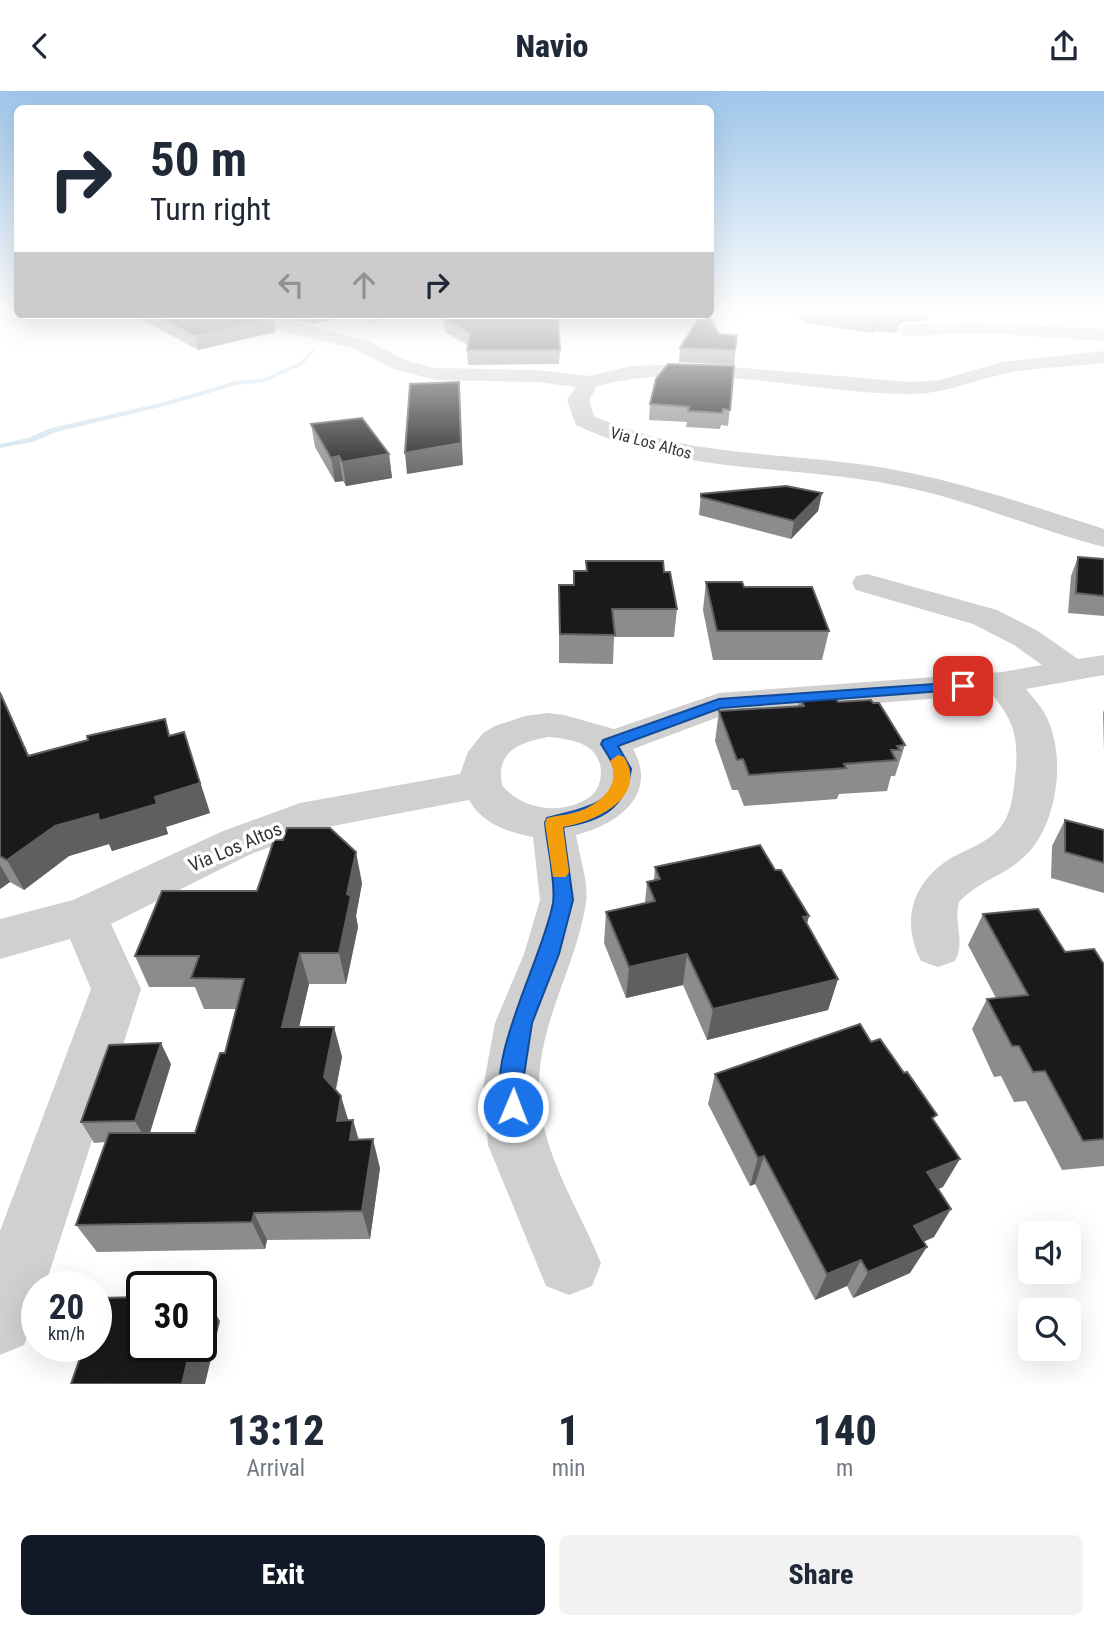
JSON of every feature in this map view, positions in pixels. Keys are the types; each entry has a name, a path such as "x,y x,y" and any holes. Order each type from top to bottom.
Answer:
{"street":[{"path":"414,368 436,374 538,376 589,382 614,374 667,368"},
{"path":"674,368 911,388 942,386 1001,368"},
{"name":"Via Los Altos","path":"589,382 578,400 584,420 613,436 746,463 864,472 920,483 1104,538"},
{"path":"867,583 985,617 1088,668"},
{"path":"609,744 719,704 1002,683 1088,668"},
{"path":"938,947 933,910 940,892 962,875 1003,851 1023,830 1031,805 1036,744 1030,722 1002,683"},
{"path":"548,725 574,728 609,744 623,769 620,788 606,806 582,818 554,823 524,819 499,809 480,784 478,773 484,754 500,739 522,729 548,725"},
{"name":"Via Los Altos","path":"0,939 84,916 238,842 315,814 480,784"},
{"path":"554,823 563,900 549,954 521,1023 511,1088 517,1145 569,1263"},
{"path":"0,1321 116,989 84,916"}],"building":[{"path":"665,368 734,368 730,410 723,409 722,413 688,411 689,407 650,404 656,379"},
{"path":"459,382 461,443 405,453 410,384"},
{"path":"362,418 389,454 342,462 339,456 331,458 311,424"},
{"path":"786,486 822,493 794,521 701,497 701,494"},
{"path":"1078,557 1104,559 1104,596 1076,593"},
{"path":"586,561 663,561 664,572 670,572 677,609 612,609 615,635 560,634 559,585 574,585 574,571 587,571"},
{"path":"706,582 742,582 744,587 812,587 829,631 717,631"},
{"path":"0,693 28,756 88,740 87,736 165,719 169,736 184,732 200,783 155,797 157,804 99,821 98,814 55,826 7,860 0,856"},
{"path":"834,695 838,702 871,700 873,703 879,703 905,745 897,746 900,750 891,750 896,760 844,764 846,768 749,775 743,759 737,760 719,711 804,706 800,697"},
{"path":"1065,820 1104,830 1104,863 1065,852"},
{"path":"287,828 330,828 356,852 347,894 351,896 339,953 300,953 282,1027 334,1027 324,1077 341,1096 337,1121 353,1120 350,1140 373,1139 362,1211 254,1213 252,1222 76,1225 109,1133 195,1133 220,1053 225,1053 244,979 191,978 199,956 135,956 162,891 257,891 274,840 283,840"},
{"path":"760,845 775,870 781,870 809,916 803,917 838,979 713,1009 687,954 629,967 606,912 655,901 647,882 660,879 655,867"},
{"path":"1038,909 1065,952 1094,949 1104,963 1104,1139 1083,1141 1045,1071 1033,1072 1019,1046 1012,1046 987,999 1028,995 983,914"},
{"path":"860,1024 871,1042 880,1039 904,1073 907,1072 937,1115 932,1118 960,1159 927,1172 951,1209 914,1226 927,1247 868,1272 861,1260 827,1274 764,1156 758,1158 715,1074"},
{"path":"161,1043 135,1121 81,1122 109,1045"},
{"path":"126,1297 126,1362 187,1362 182,1384 71,1384 79,1362 112,1362 112,1298"}],"waterway":[{"path":"0,446 30,440 54,430 167,404 235,383 263,381 291,368"}],"slow traffic":[{"path":"559,872 554,823 582,818 606,806 620,788 623,769 618,761"}],"route":[{"path":"513,1107 511,1088 521,1023 549,954 563,900 554,823 582,818 606,806 620,788 623,769 609,744 719,704 963,686"}]}
